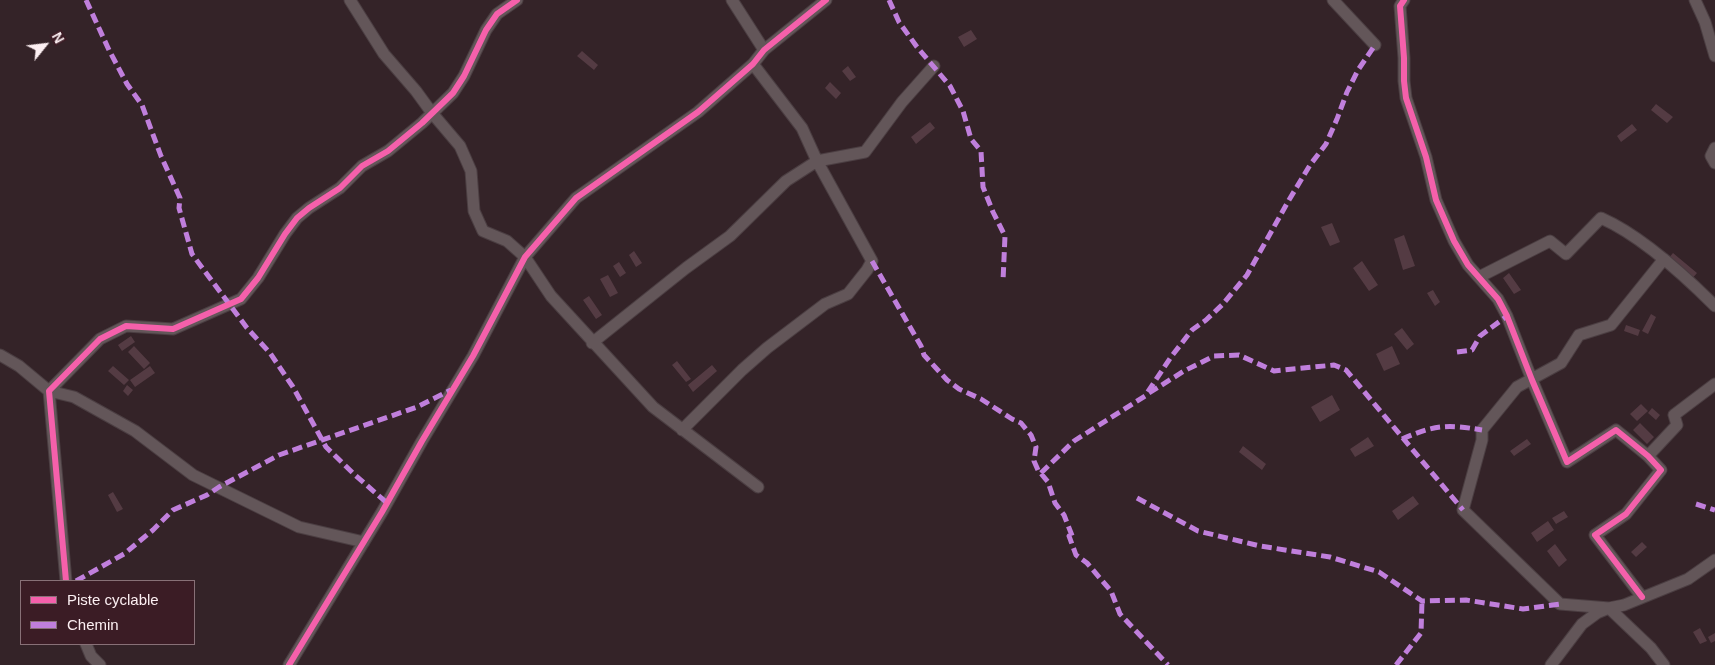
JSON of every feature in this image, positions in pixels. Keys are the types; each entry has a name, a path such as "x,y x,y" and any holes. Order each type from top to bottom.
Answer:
{"street":[{"path":"350,0 384,54 460,146 471,171 474,211 483,231 507,241 525,257 552,296 592,343 653,407 758,487"},
{"path":"66,580 49,391 100,339 126,326 173,328 241,299 258,278 284,234 297,218 340,188 362,166 388,151 453,93 464,76 486,30 497,14 517,0"},
{"path":"732,0 764,50"},
{"path":"289,665 364,542 473,356 525,257 576,198 698,112 753,64 764,50 826,0"},
{"path":"1333,0 1375,45"},
{"path":"1404,0 1400,6 1406,98 1426,157 1436,200 1454,241 1468,265 1498,299 1507,316 1567,462 1616,430 1648,456 1661,470 1626,514 1596,535 1642,596"},
{"path":"1695,0 1705,22 1715,56"},
{"path":"682,430 742,370 767,348 825,304 848,294 872,261 817,161 802,128 753,64"},
{"path":"592,343 686,268 730,236 786,181 817,161 865,152 902,102 934,66"},
{"path":"1715,148 1711,156 1715,163"},
{"path":"1479,277 1550,241 1566,254 1601,218 1614,223 1664,259 1715,306"},
{"path":"1664,259 1612,326 1579,335 1561,363 1518,387 1482,430 1482,440 1462,510 1560,604 1609,608 1651,648 1664,665"},
{"path":"0,355 19,366 49,391 74,397 135,431 192,475 300,527 364,542"},
{"path":"1648,456 1677,425 1674,415 1715,384"},
{"path":"1551,665 1582,624 1597,613 1688,579 1715,560"},
{"path":"86,645 90,656 100,665"}],"building":[{"path":"971,30 977,39 964,47 958,37"},
{"path":"582,51 598,65 594,70 577,56"},
{"path":"848,66 856,77 850,81 842,71"},
{"path":"830,82 841,93 836,99 825,88"},
{"path":"1656,104 1673,117 1667,123 1651,110"},
{"path":"930,122 935,128 916,144 911,137"},
{"path":"1632,124 1637,130 1621,142 1617,136"},
{"path":"1332,223 1340,242 1330,246 1321,227"},
{"path":"1404,235 1415,266 1403,270 1394,239"},
{"path":"634,251 642,263 636,267 629,255"},
{"path":"1673,253 1697,273 1691,280 1667,260"},
{"path":"1362,261 1378,285 1369,291 1353,268"},
{"path":"619,262 626,273 620,277 613,266"},
{"path":"1509,273 1521,290 1514,294 1503,278"},
{"path":"608,275 618,293 610,297 600,279"},
{"path":"1433,290 1440,302 1435,306 1427,293"},
{"path":"589,296 602,315 596,319 583,300"},
{"path":"1651,314 1656,317 1648,334 1642,331"},
{"path":"1626,325 1640,330 1638,336 1624,331"},
{"path":"1402,328 1414,344 1407,350 1394,334"},
{"path":"131,336 135,342 122,351 118,345"},
{"path":"134,346 150,363 144,369 128,352"},
{"path":"1392,346 1400,364 1384,371 1376,354"},
{"path":"677,361 691,379 686,382 672,365"},
{"path":"712,365 717,371 693,392 688,385"},
{"path":"113,366 129,380 124,385 108,371"},
{"path":"150,366 155,373 135,387 130,380"},
{"path":"127,385 133,390 128,396 123,391"},
{"path":"1332,395 1340,410 1320,422 1311,407"},
{"path":"1641,404 1648,411 1637,421 1630,414"},
{"path":"1652,408 1660,415 1656,420 1648,413"},
{"path":"1640,423 1654,437 1647,444 1633,430"},
{"path":"1368,437 1374,446 1355,457 1350,449"},
{"path":"1527,439 1531,444 1514,456 1510,451"},
{"path":"1243,446 1266,464 1262,470 1239,452"},
{"path":"113,492 123,509 117,512 108,495"},
{"path":"1413,496 1419,504 1398,520 1392,511"},
{"path":"1564,511 1568,517 1556,524 1552,518"},
{"path":"1548,521 1554,530 1537,542 1531,533"},
{"path":"1642,542 1647,547 1636,557 1631,552"},
{"path":"1555,544 1567,560 1559,567 1547,551"},
{"path":"1700,628 1707,641 1700,644 1693,632"},
{"path":"1715,633 1715,641 1711,643 1708,637"}],"marked path":[{"path":"86,0 127,84 142,105 161,156 180,198 179,208 192,254 247,328 270,353 293,387 326,447 387,503"},
{"path":"889,0 899,22 917,47 950,86 963,111 971,139 981,151 983,187 1005,236 1003,281"},
{"path":"1041,473 1074,441 1145,396 1192,330 1223,304 1247,275 1310,165 1326,144 1347,92 1358,70 1375,45"},
{"path":"872,261 921,346 924,355 947,380 959,389 981,399 1021,423 1031,435 1036,447 1034,461 1038,470 1048,482 1055,503 1064,515 1073,538 1069,536 1076,555 1087,563 1111,591 1120,614 1168,665"},
{"path":"1457,352 1472,350 1480,336 1507,316"},
{"path":"1149,393 1184,371 1214,356 1239,355 1274,371 1334,365 1346,370 1463,510"},
{"path":"78,580 124,554 153,530 173,510 207,495 279,455 417,407 451,390"},
{"path":"1402,439 1432,428 1459,427 1482,430"},
{"path":"1137,498 1198,531 1260,546 1330,557 1379,572 1422,601 1466,600 1523,609 1560,604"},
{"path":"1696,504 1715,510"},
{"path":"1396,665 1421,633 1422,601"}],"cycle path":[{"path":"66,580 49,391 100,339 126,326 173,329 241,299 258,278 297,218 340,188 362,166 388,151 422,123 453,93 464,76 486,30 497,14 517,0"},
{"path":"289,665 382,512 473,356 525,257 576,198 698,112 753,64 764,50 826,0"},
{"path":"1404,0 1400,6 1406,98 1426,157 1436,200 1454,241 1468,265 1498,299 1507,316 1567,462 1616,430 1648,456 1661,470 1626,514 1595,535 1642,597"}]}
